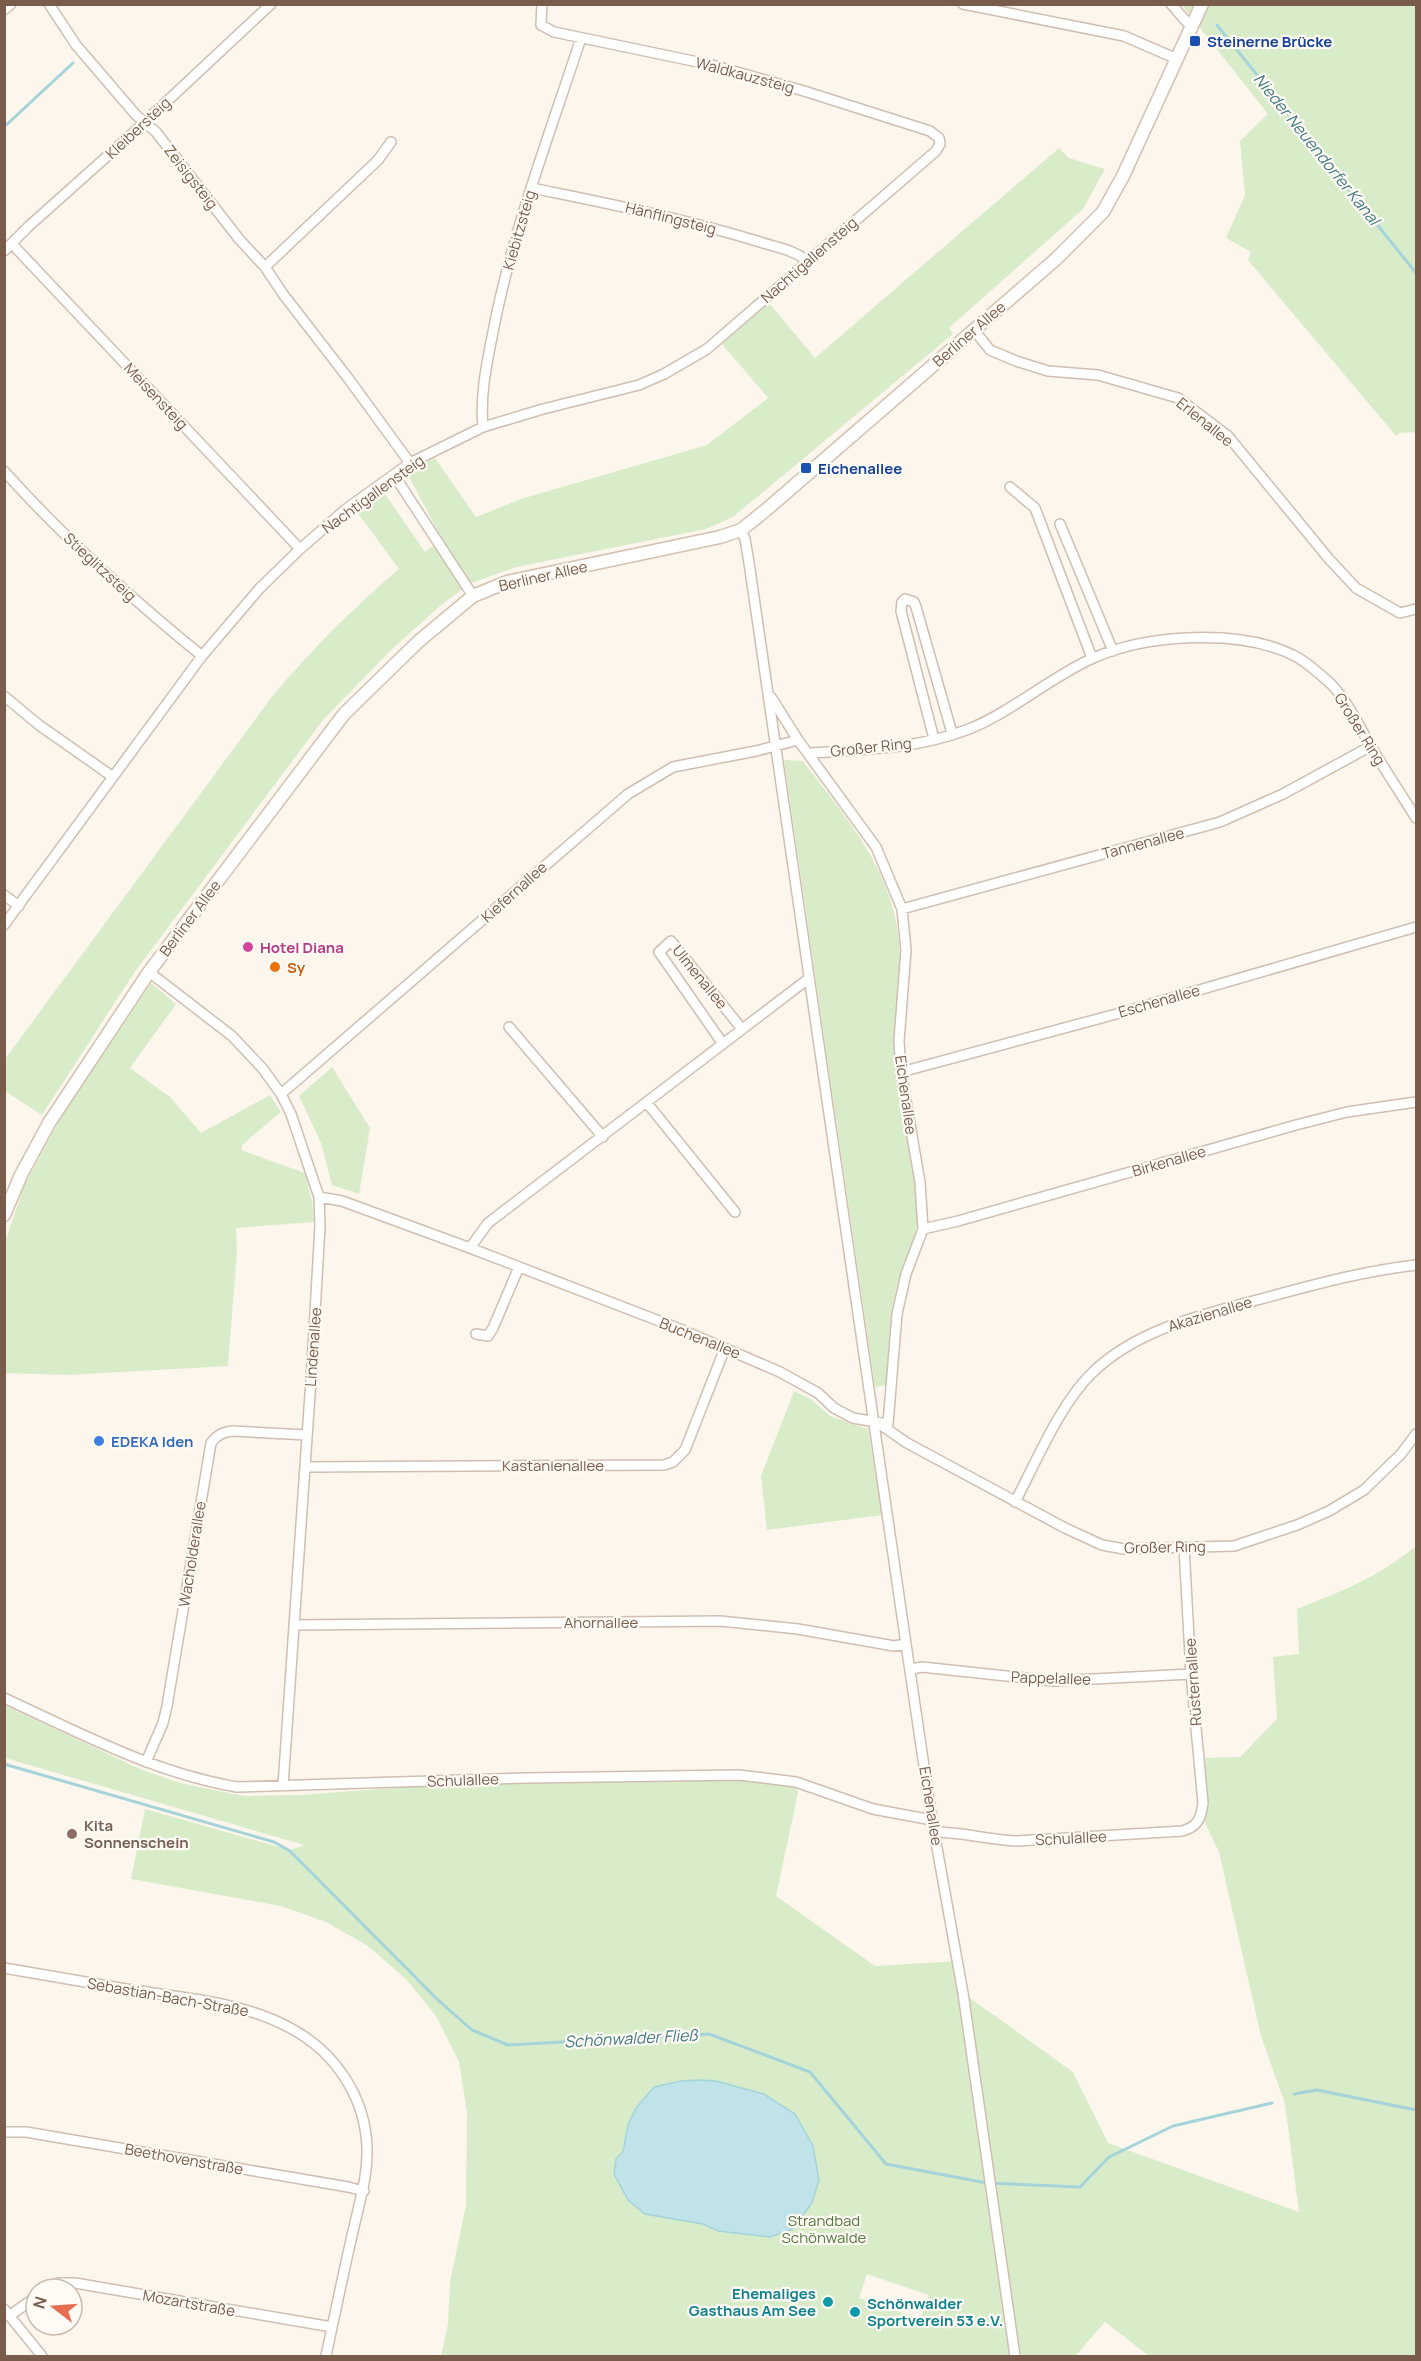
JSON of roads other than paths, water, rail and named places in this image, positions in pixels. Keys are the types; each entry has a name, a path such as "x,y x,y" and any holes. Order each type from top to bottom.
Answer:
{"main road":[{"name":"Berliner Allee","path":"4,1215 21,1175 49,1123 149,972 344,714 419,640 473,596 507,582 683,547 741,530 766,510 1076,242 1103,212 1123,176 1202,4"}],"street":[{"path":"4,10 11,4"},
{"name":"Zeisigsteig","path":"49,4 76,45 156,132 233,232 265,267 410,463"},
{"name":"Kleibersteig","path":"4,251 28,226 145,122 271,4"},
{"name":"Waldkauzsteig","path":"542,4 541,25 554,32 689,60 804,91 930,131 939,138 940,144"},
{"path":"963,4 1124,36 1177,59"},
{"path":"1171,4 1192,28"},
{"name":"Kiebitzsteig","path":"483,427 481,412 485,373 497,310 532,188 581,38"},
{"path":"265,267 378,160 391,142"},
{"name":"Nachtigallensteig","path":"4,925 202,656 260,588 346,509 410,463 483,427 543,409 639,386 706,349 936,151 940,144"},
{"name":"Hänflingsteig","path":"532,188 634,209 731,233 795,253 807,261"},
{"name":"Meisensteig","path":"12,244 300,549"},
{"name":"Erlenallee","path":"974,330 990,350 1016,361 1048,371 1098,375 1178,398 1228,436 1356,588 1400,613 1416,609"},
{"name":"Stieglitzsteig","path":"4,471 89,559 202,656"},
{"path":"394,475 473,596"},
{"path":"1010,487 1035,508 1092,658"},
{"path":"1060,524 1113,651"},
{"name":"Eichenallee","path":"741,530 749,563 932,1820 963,1993 1015,2356"},
{"name":"Großer Ring","path":"934,739 902,611 902,602 905,599 914,602 916,607 952,734"},
{"name":"Großer Ring","path":"808,753 886,749 952,734 1005,711 1054,678 1092,658 1113,651 1165,639 1243,640 1272,647 1302,661 1332,685 1350,708 1416,818"},
{"name":"Eichenallee","path":"768,693 798,740 876,847 902,909 906,950 899,1041 901,1072 920,1182 923,1229 906,1274 897,1314 888,1424 873,1420"},
{"path":"4,696 39,725 113,777"},
{"path":"776,746 798,740"},
{"name":"Kiefernallee","path":"281,1094 628,794 673,767 776,746"},
{"name":"Tannenallee","path":"902,909 1220,822 1283,794 1371,746"},
{"path":"4,895 19,906"},
{"name":"Eschenallee","path":"901,1072 1283,967 1416,927"},
{"name":"Ulmenallee","path":"723,1044 658,952 671,941 742,1029"},
{"name":"Lindenallee","path":"149,972 232,1036 263,1069 281,1094 291,1114 319,1197 320,1226 306,1467 283,1786"},
{"path":"470,1248 488,1223 808,979"},
{"path":"509,1027 603,1137"},
{"name":"Birkenallee","path":"923,1229 1296,1125 1347,1112 1416,1102"},
{"path":"647,1103 735,1212"},
{"name":"Buchenallee","path":"319,1197 342,1201 470,1248 725,1348 800,1382 834,1408 853,1418 873,1420"},
{"name":"Akazienallee","path":"1015,1502 1067,1407 1090,1375 1123,1349 1154,1332 1182,1321 1341,1277 1416,1265"},
{"path":"476,1334 488,1336 519,1267"},
{"name":"Kastanienallee","path":"306,1467 664,1465 681,1456 685,1450 725,1348"},
{"name":"Großer Ring","path":"873,1420 907,1443 1015,1502 1102,1545 1124,1549 1234,1546 1287,1529 1329,1511 1364,1490 1401,1454 1416,1434"},
{"name":"Wacholderallee","path":"146,1762 163,1723 167,1706 211,1443 224,1432 233,1431 307,1435"},
{"name":"Rüsternallee","path":"1185,1548 1191,1674 1203,1803 1202,1816"},
{"name":"Ahornallee","path":"294,1625 720,1621 798,1629 894,1646 906,1644"},
{"name":"Pappelallee","path":"911,1669 922,1667 1054,1682 1191,1674"},
{"name":"Schulallee","path":"4,1698 146,1762 218,1784 260,1788 562,1777 739,1775 796,1782 873,1809 932,1820"},
{"name":"Schulallee","path":"934,1832 966,1834 1002,1841 1082,1837 1182,1831 1192,1829 1202,1816"},
{"name":"Sebastian-Bach-Straße","path":"4,1968 236,2007 285,2024 310,2039 341,2071 360,2108 367,2145 364,2192 326,2356"},
{"name":"Beethovenstraße","path":"4,2132 26,2132 348,2187 364,2192"},
{"name":"Mozartstraße","path":"84,2285 332,2327"},
{"path":"24,2304 7,2313 42,2356"}],"water":[{"path":"681,2081 716,2081 764,2094 795,2114 813,2146 819,2180 812,2203 793,2229 770,2237 718,2231 703,2224 645,2214 628,2200 614,2174 616,2159 623,2152 628,2125 636,2108 654,2087"}],"waterway":[{"name":"Nieder Neuendorfer Kanal","path":"1217,25 1416,273"},
{"path":"4,127 73,63"},
{"name":"Schönwalder Fließ","path":"4,1764 274,1842 290,1851 438,2000 472,2030 508,2045 709,2034 810,2072 886,2164 987,2183 1080,2187 1109,2157 1173,2126 1272,2103"},
{"name":"Schönwalder Fließ","path":"1294,2094 1317,2090 1416,2110"}],"place":[{"name":"Steinerne Brücke","path":"1195,41"},
{"name":"Eichenallee","path":"806,468"},
{"name":"Hotel Diana","path":"248,947"},
{"name":"Sy","path":"275,967"},
{"name":"EDEKA Iden","path":"99,1441"},
{"name":"Kita Sonnenschein","path":"72,1834"},
{"name":"Ehemaliges Gasthaus Am See","path":"828,2302"},
{"name":"Schönwalder Sportverein 53 e.V.","path":"855,2312"}],"park label":[{"name":"Strandbad Schönwalde","path":"824,2228"}]}
